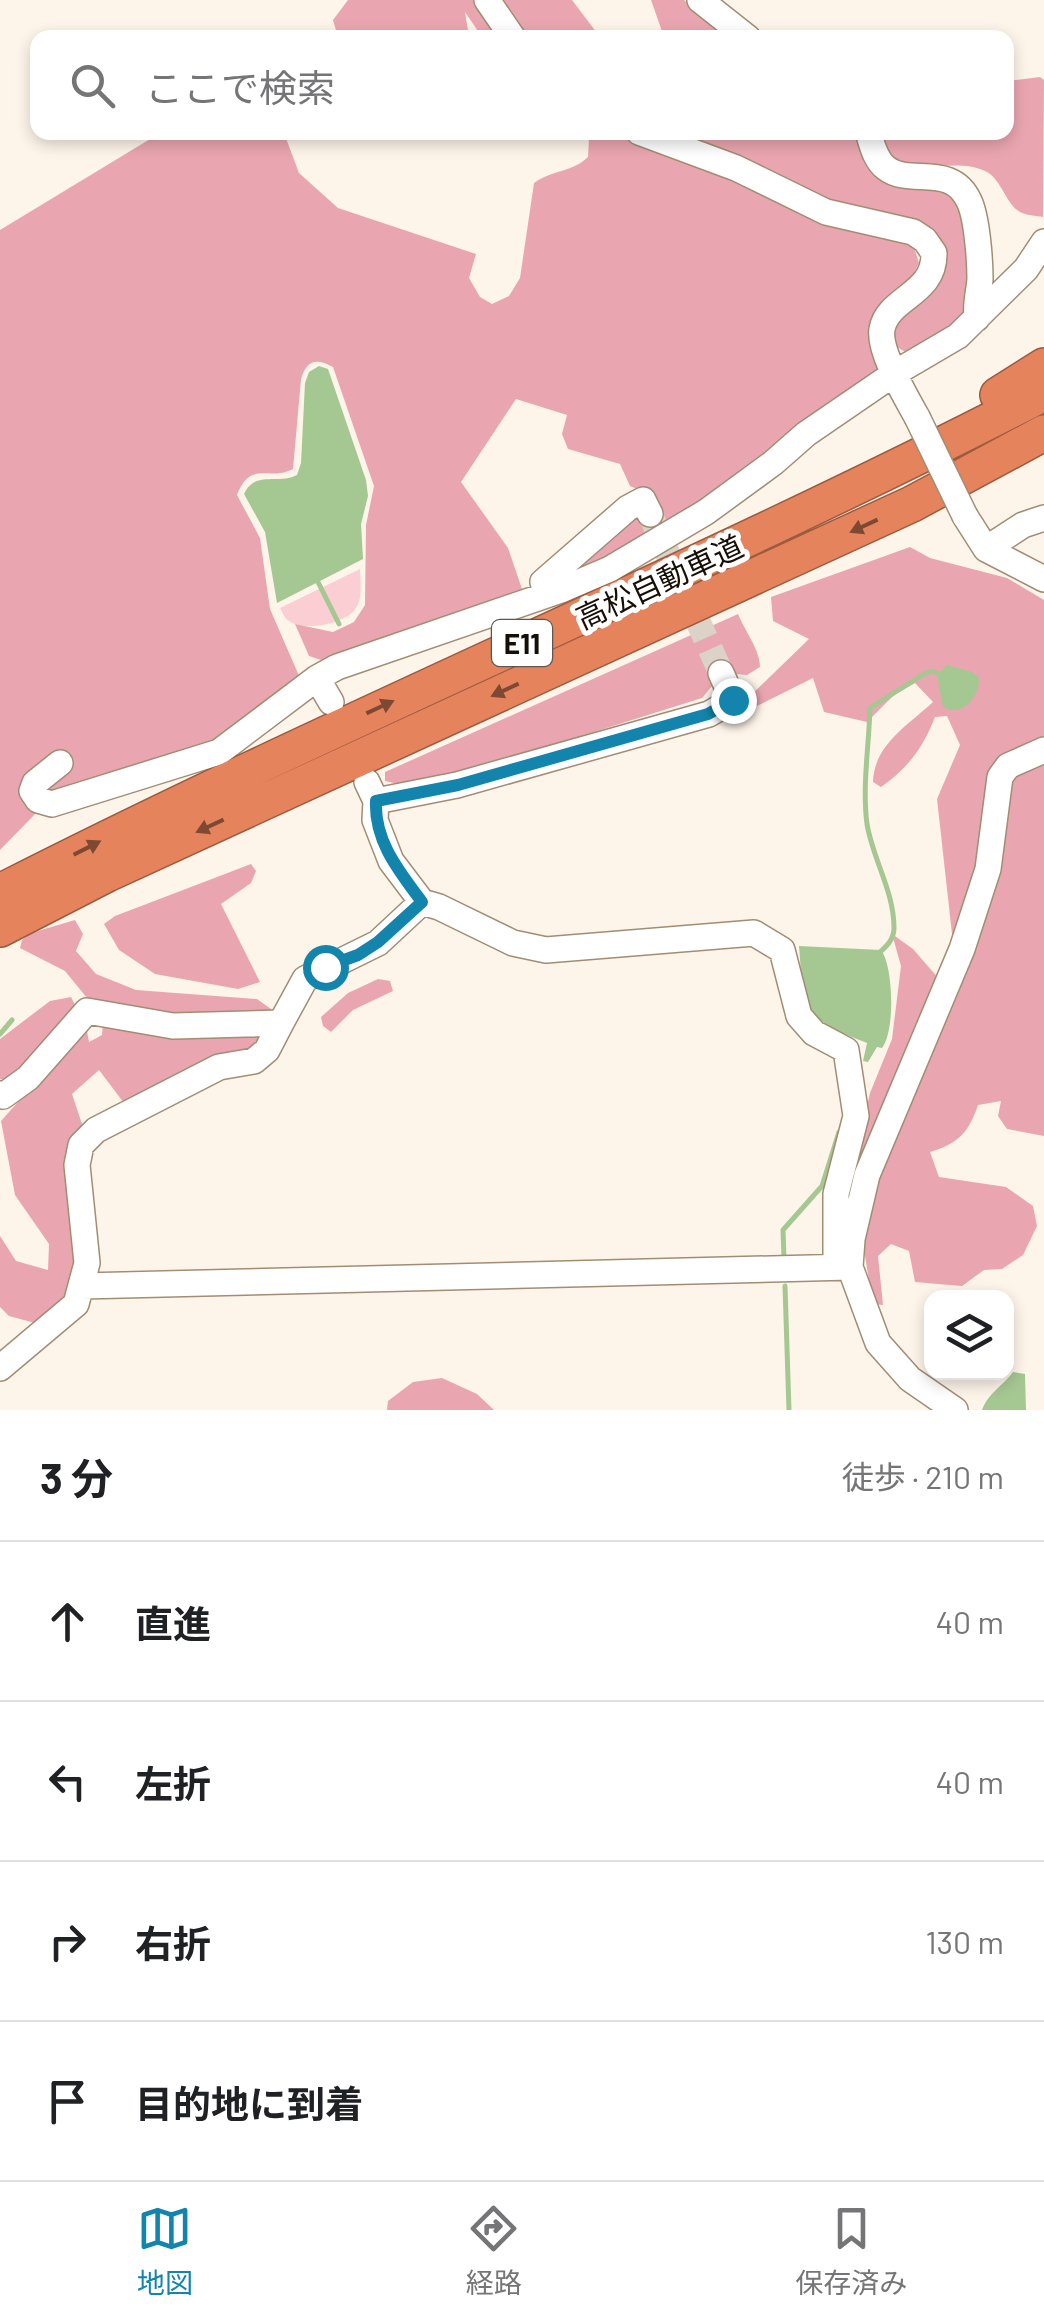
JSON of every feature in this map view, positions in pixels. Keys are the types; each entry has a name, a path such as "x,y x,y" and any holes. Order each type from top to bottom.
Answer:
{"highway":[{"path":"678,573 983,405 1044,366"},
{"name":"高松自動車道","path":"0,892 179,801 678,573 912,462 1044,394"},
{"name":"高松自動車道","path":"0,929 106,874 912,504 1044,433"},
{"path":"912,504 989,474 1044,446"}],"street":[{"path":"487,0 508,30"},
{"path":"700,0 738,30"},
{"path":"661,140 736,168 826,212 912,232 925,240 934,253 930,277 888,316 882,328 894,374 986,550 1044,580"},
{"path":"870,140 886,168 904,175 936,175 956,184 970,202 978,251 977,318"},
{"path":"60,763 35,782 32,791 38,800 52,804 219,752 336,667 610,569 706,512 806,434 894,374 947,344 1026,269 1044,242"},
{"path":"546,595 543,582 628,508 644,500 650,514"},
{"path":"986,550 1023,525 1044,518"},
{"path":"721,673 733,700 708,714 458,785 371,791 375,820 391,861 422,902 513,943 546,950 754,933 782,950 798,1016 814,1032 846,1050 856,1116 836,1194 843,1267 878,1342 910,1378 955,1410"},
{"path":"317,678 331,702"},
{"path":"843,1267 867,1175 962,949 988,870 1000,776 1008,766 1044,750"},
{"path":"0,1368 76,1304 87,1264 77,1166 81,1145 96,1130 220,1067 254,1060 266,1050 305,979 378,942 422,902"},
{"path":"0,1094 3,1096 28,1078 87,1012 174,1026 281,1023"},
{"path":"82,1286 843,1267"}],"shaded area":[{"path":"348,0 477,0 500,30 477,30 465,12 468,30 336,30 333,20"},
{"path":"495,0 572,0 595,30 519,30"},
{"path":"651,0 684,0 720,30 662,30"},
{"path":"1040,77 1044,80 1043,217 1015,208 985,171 955,165 910,165 887,150 882,140 1014,140 1014,80"},
{"path":"148,140 287,140 299,173 338,208 476,254 469,278 480,297 492,304 509,296 520,278 534,183 588,157 589,140 635,140 899,237 914,247 919,263 882,368 823,406 747,470 634,545 569,576 646,493 630,486 620,464 568,449 562,434 567,415 516,399 461,482 508,548 522,589 321,660 309,656 295,624 333,632 354,622 365,605 366,525 374,486 333,367 313,362 301,379 293,469 254,474 242,484 237,495 260,538 270,609 300,678 202,750 41,808 0,850 0,230"},
{"path":"677,140 862,140 874,171 946,189 963,204 970,268 964,317 951,331 907,353 897,347 892,329 940,282 943,257"},
{"path":"319,366 328,369 366,480 368,496 361,524 363,559 277,603 265,532 244,494 254,482 297,475 305,383 309,372"},
{"path":"910,547 930,558 1007,578 1044,600 1044,1136 1007,1129 998,1116 1001,1101 978,1105 961,1136 930,1152 939,1177 1006,1187 1033,1206 1037,1226 1023,1255 1002,1269 984,1270 962,1286 915,1282 909,1251 891,1244 878,1256 883,1305 873,1304 864,1250 846,1219 850,1178 870,1093 892,1039 901,966 892,934 913,949 940,980 943,1015 956,999 967,966 953,943 937,799 960,745 947,716 935,717 914,756 881,787 873,782 879,757 903,728 933,702 915,683 894,695 867,722 824,712 813,678 747,711 744,702 809,639 773,621 771,597"},
{"path":"360,569 360,600 351,614 314,626 296,624 285,617 280,608"},
{"path":"738,614 755,647 760,667 747,675 709,672 712,686 702,698 407,786 385,781 385,772"},
{"path":"947,665 979,678 973,698 957,710 943,707 937,675"},
{"path":"251,864 256,871 251,883 221,904 260,982 238,989 155,974 119,950 104,924 115,916"},
{"path":"75,920 83,934 76,951 96,974 136,990 257,999 271,1009 269,1016 260,1019 116,1010 87,998 65,971 20,948 22,940 31,933"},
{"path":"799,946 881,950 888,970 891,1014 886,1040 868,1062 863,1061 867,1043 830,1027 811,1010 803,985"},
{"path":"378,979 390,981 393,991 353,1010 331,1032 323,1026 321,1017 348,993"},
{"path":"71,997 75,1005 71,1014 25,1065 5,1080 0,1079 0,1039 50,1001"},
{"path":"103,1021 263,1034 249,1048 127,1107 99,1070 72,1094 84,1130 81,1265 70,1290 55,1309 35,1323 9,1316 0,1307 0,1236 16,1261 48,1270 49,1244 15,1195 1,1121 86,1026 89,1042 102,1035"},
{"path":"1014,1372 1025,1374 1026,1410 982,1410 1006,1380 1014,1380"},
{"path":"442,1378 477,1394 494,1410 387,1410 388,1401 413,1382"}],"waterway":[{"path":"315,576 339,624"},
{"path":"879,953 891,939 894,928 891,901 867,824 865,781 870,708 924,674 931,671 943,675"},
{"path":"0,1034 12,1020"},
{"path":"784,1258 783,1230 822,1186 839,1132"},
{"path":"785,1286 789,1410"}],"tunnel":[{"path":"650,514 721,673"}],"route":[{"path":"325,967 358,955 378,942 422,902 391,861 375,820 376,801 458,785 708,714 733,700"}]}
